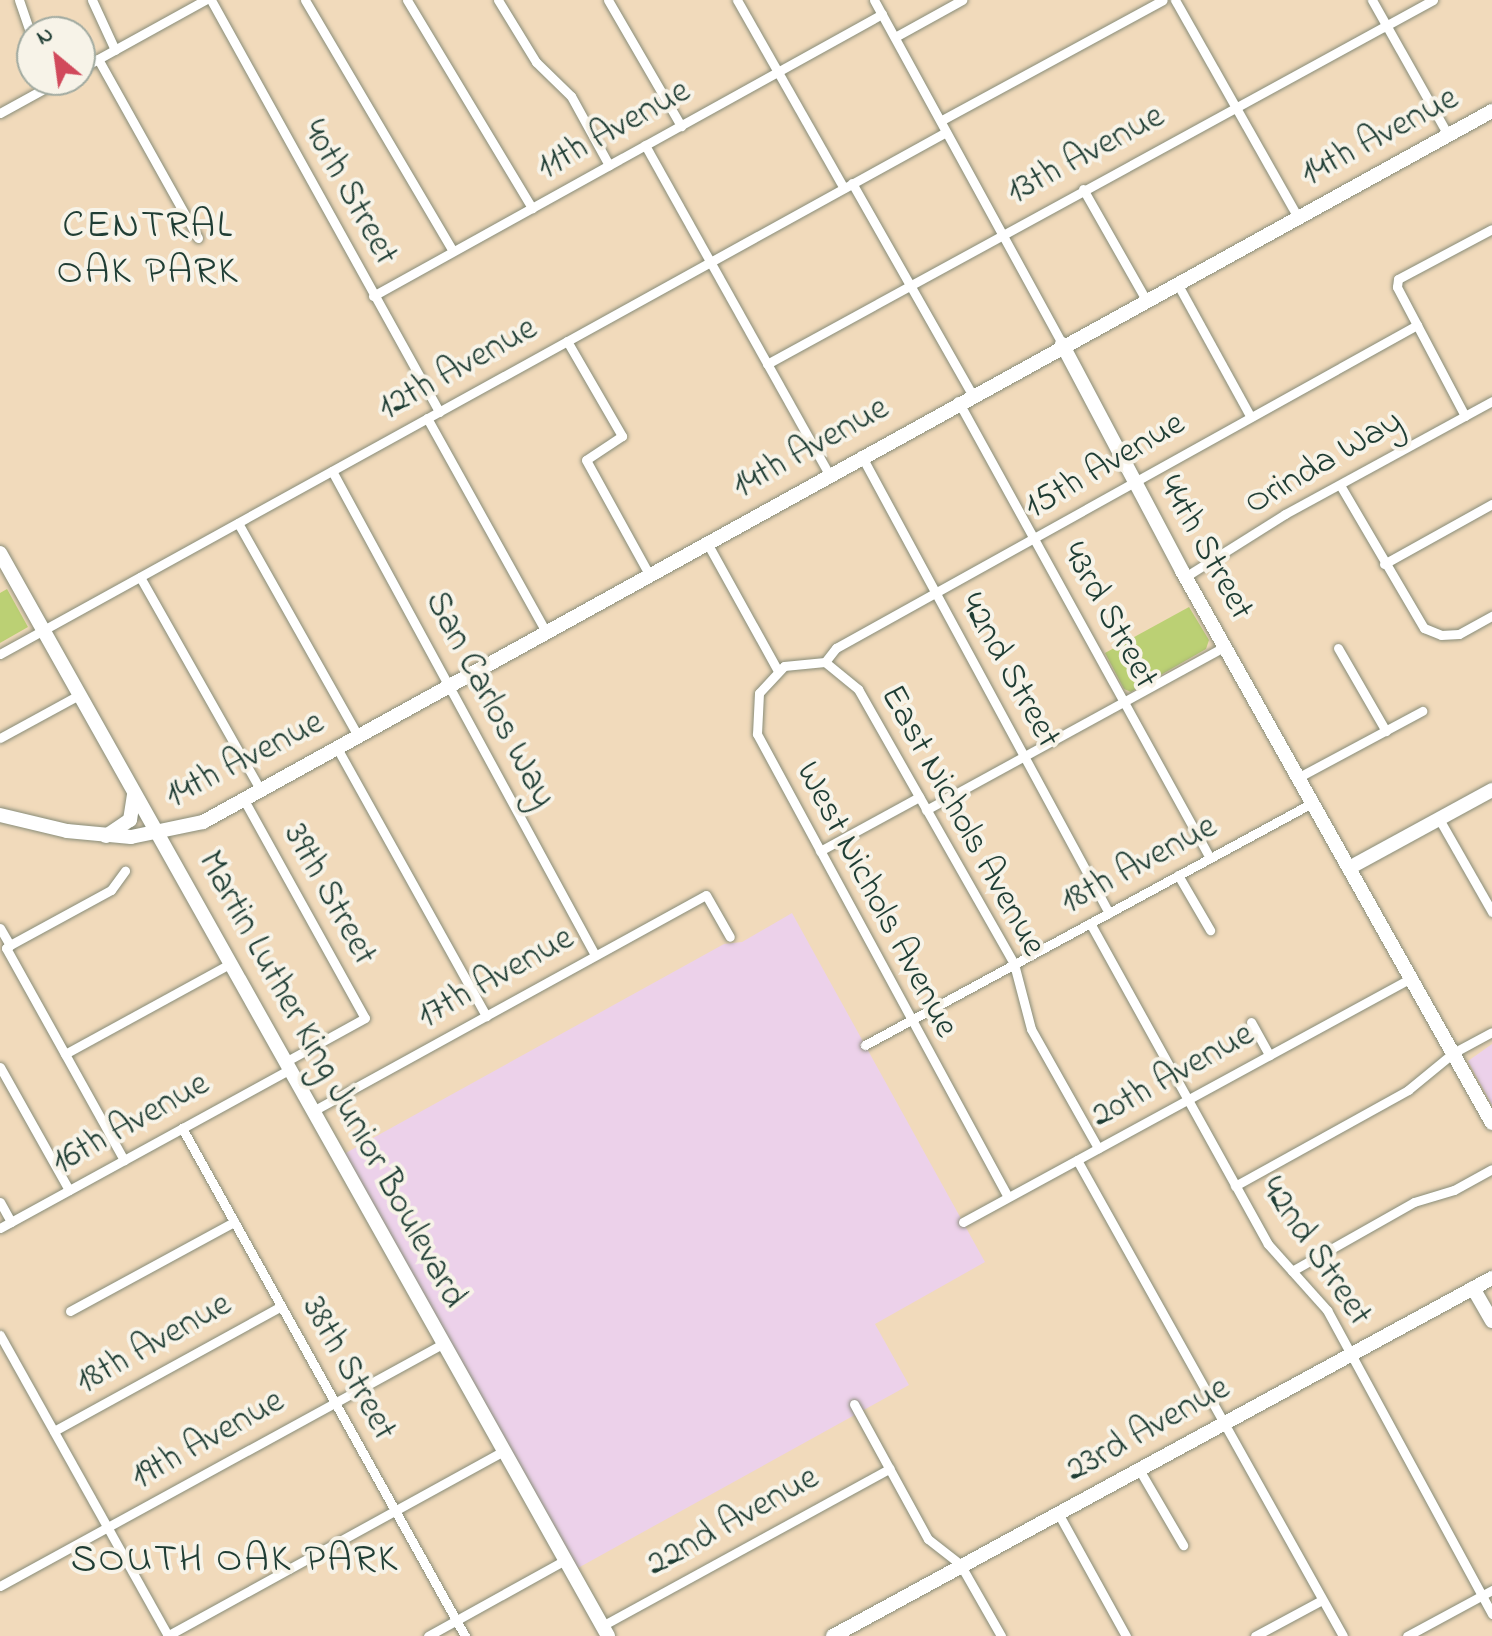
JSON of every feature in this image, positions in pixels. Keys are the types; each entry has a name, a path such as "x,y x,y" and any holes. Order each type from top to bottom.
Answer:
{"street":[{"path":"92,0 115,50"},
{"path":"198,238 98,59 208,0"},
{"name":"40th Street","path":"208,0 439,412"},
{"path":"305,0 453,251"},
{"path":"407,0 532,208"},
{"path":"498,0 536,62 571,96 609,165"},
{"path":"608,0 681,126"},
{"path":"737,0 910,285 972,394"},
{"name":"44th Street","path":"874,0 942,120 944,133 1062,344 1133,483 1492,1123"},
{"path":"895,37 962,0"},
{"path":"942,120 1163,0"},
{"path":"1175,0 1297,216"},
{"path":"1372,0 1448,135"},
{"name":"13th Avenue","path":"767,364 1433,0"},
{"name":"11th Avenue","path":"373,296 882,14"},
{"path":"0,113 28,96"},
{"name":"14th Avenue","path":"0,815 106,836 159,835 203,822 958,401 1492,111"},
{"name":"12th Avenue","path":"0,654 944,133"},
{"path":"645,145 828,473"},
{"path":"1083,189 1146,300"},
{"path":"1465,416 1397,287 1398,279 1491,231"},
{"path":"1177,283 1250,416"},
{"name":"15th Avenue","path":"825,662 836,648 1417,325"},
{"path":"567,341 622,436 586,460 649,574"},
{"name":"43rd Street","path":"958,401 1210,858"},
{"name":"Orinda Way","path":"1185,577 1340,485 1492,401"},
{"path":"427,418 546,632"},
{"name":"42nd Street","path":"861,455 1109,913"},
{"name":"San Carlos Way","path":"332,471 595,955"},
{"path":"1340,485 1412,615 1432,633 1459,634 1492,616"},
{"path":"1384,564 1492,504"},
{"path":"238,523 358,736"},
{"path":"706,541 777,669 794,662 825,662"},
{"name":"Martin Luther King Junior Boulevard","path":"0,553 605,1631"},
{"name":"39th Street","path":"140,577 261,791"},
{"path":"926,810 1225,646"},
{"path":"1338,648 1386,731"},
{"name":"East Nichols Avenue","path":"825,662 858,689 1014,964 1031,1029 1098,1148"},
{"name":"West Nichols Avenue","path":"777,669 759,693 755,726 820,851 914,1018 933,1066 1008,1197"},
{"path":"0,738 79,695"},
{"path":"1299,777 1422,711"},
{"path":"337,748 486,1016"},
{"path":"1349,868 1492,790"},
{"path":"106,836 130,820 134,792"},
{"path":"820,851 919,797"},
{"name":"39th Street","path":"244,800 365,1018"},
{"name":"18th Avenue","path":"865,1045 1312,803"},
{"path":"1439,819 1492,912"},
{"path":"124,1160 6,948 111,890 125,871"},
{"path":"1178,875 1210,930"},
{"name":"17th Avenue","path":"313,1111 706,895 730,937"},
{"name":"42nd Street","path":"1090,923 1268,1244 1322,1302 1492,1614"},
{"path":"0,928 10,945"},
{"path":"65,1054 231,963"},
{"name":"20th Avenue","path":"963,1222 1411,978"},
{"name":"16th Avenue","path":"0,1228 182,1128 365,1018"},
{"path":"1251,1022 1269,1055"},
{"path":"1235,1186 1408,1090 1453,1053 1492,1032"},
{"path":"0,1067 69,1190"},
{"name":"38th Street","path":"182,1128 465,1636"},
{"path":"1077,1160 1343,1636"},
{"path":"1292,1271 1414,1202 1454,1190 1492,1169"},
{"path":"0,1202 11,1222"},
{"path":"70,1311 234,1222"},
{"name":"23rd Avenue","path":"836,1635 960,1564 1140,1471 1224,1422 1492,1278"},
{"path":"1473,1288 1492,1321"},
{"name":"18th Avenue","path":"54,1431 281,1306"},
{"path":"0,1335 167,1636 504,1451"},
{"name":"19th Avenue","path":"0,1586 444,1343"},
{"path":"854,1404 934,1547 960,1564 1001,1636"},
{"name":"22nd Avenue","path":"605,1631 890,1468"},
{"path":"1140,1471 1183,1545"},
{"path":"1058,1513 1126,1636"},
{"path":"428,1636 565,1560"},
{"path":"1407,1636 1492,1590"},
{"path":"1255,1636 1322,1600"}],"shaded area":[{"path":"792,913 985,1262 875,1324 909,1385 578,1568 344,1154 724,944 742,942"},
{"path":"1492,1044 1492,1105 1468,1061"}],"green space":[{"path":"7,589 28,627 0,643 0,593"},
{"path":"1189,607 1209,640 1206,649 1131,692 1124,689 1105,653"}],"district":[{"name":"CENTRAL OAK PARK","path":"148,250"},
{"name":"SOUTH OAK PARK","path":"235,1561"}]}
